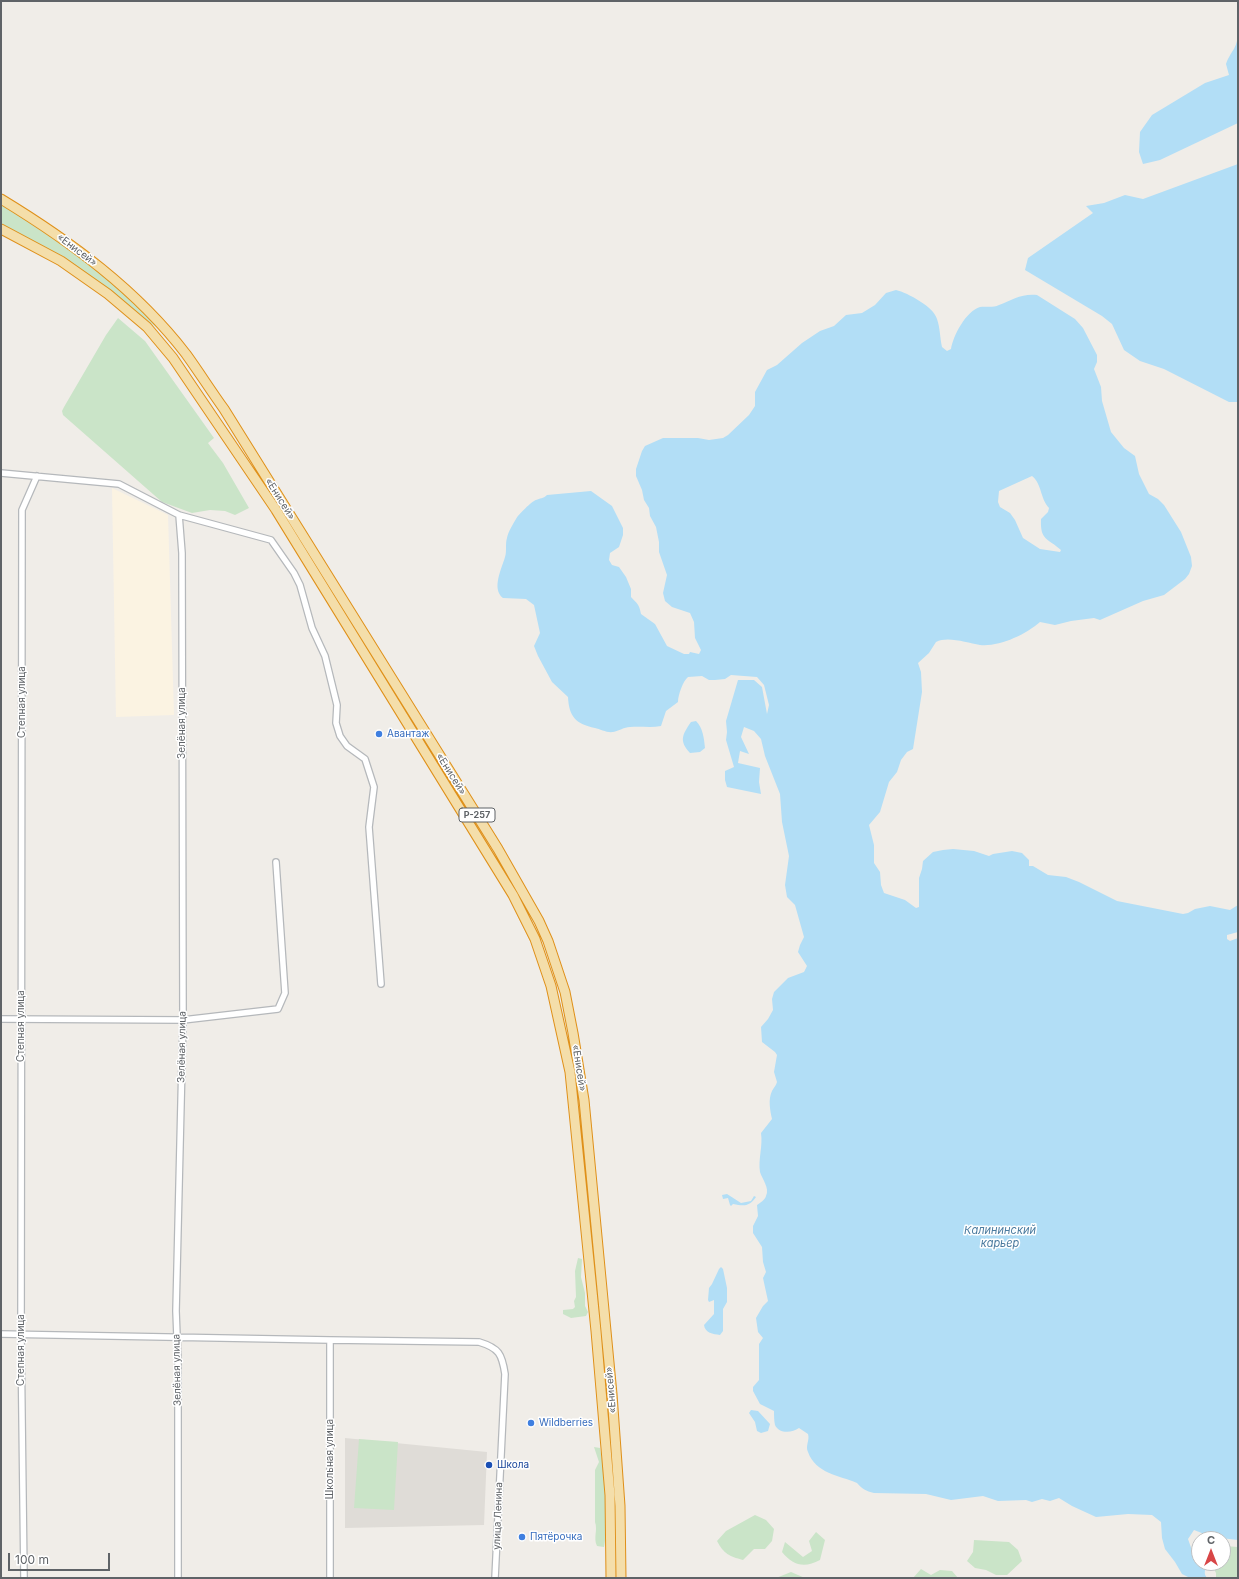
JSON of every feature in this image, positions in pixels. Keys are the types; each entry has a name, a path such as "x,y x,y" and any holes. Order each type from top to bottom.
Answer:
{"highway":[{"name":"«Енисей»","path":"1,199 61,238 96,264 161,325 186,354 228,416 498,848 539,921 565,992 584,1100 612,1394 620,1506 621,1578"},
{"name":"«Енисей»","path":"1,229 61,261 108,294 146,326 173,358 276,510 509,888 535,939 551,986 570,1072 593,1300 610,1495 611,1578"}],"street":[{"path":"1,473 119,484 179,515 271,540 294,573 300,585 312,628 324,656 337,705 336,723 340,736 347,746 365,759 374,787 369,827 381,984"},
{"name":"Степная улица","path":"24,1578 21,1335 20,1018 22,510 37,476"},
{"name":"Зелёная улица","path":"178,1578 176,1311 183,1020 182,552 179,515"},
{"path":"1,1019 183,1020 278,1009 285,993 276,862"},
{"path":"1,1334 330,1340"},
{"name":"улица Ленина","path":"330,1340 479,1342 493,1346 503,1359 505,1374 495,1578"},
{"name":"Школьная улица","path":"330,1340 330,1578"}],"shaded area":[{"path":"112,488 168,515 174,715 116,717"},
{"path":"345,1438 487,1452 484,1525 345,1528"}],"green space":[{"path":"1,204 23,217 99,271 151,318 157,328 94,278 55,253 1,224"},
{"path":"118,318 145,341 214,438 208,443 223,463 249,508 235,515 225,511 210,510 192,513 162,502 63,415 62,411 64,407 106,335"},
{"path":"578,1258 582,1259 581,1277 585,1293 585,1306 588,1312 586,1316 571,1318 563,1314 563,1310 573,1309 575,1307 575,1271"},
{"path":"359,1439 398,1442 394,1510 354,1508"},
{"path":"594,1447 600,1448 604,1471 607,1524 604,1547 597,1546 595,1540 595,1470 599,1462"},
{"path":"755,1515 766,1520 774,1529 772,1541 765,1549 754,1549 743,1560 727,1554 717,1541 726,1531"},
{"path":"816,1532 825,1540 820,1560 815,1563 804,1565 795,1563 786,1557 782,1552 785,1542 803,1557 812,1551 809,1541"},
{"path":"974,1540 1009,1542 1018,1550 1022,1561 1007,1575 996,1575 986,1570 975,1568 967,1561 973,1552"},
{"path":"1231,1547 1238,1547 1238,1578 1216,1577 1215,1571 1231,1571"},
{"path":"921,1569 931,1575 940,1570 952,1571 958,1578 913,1578"},
{"path":"791,1572 805,1578 776,1578"}],"water":[{"path":"1238,33 1238,123 1160,160 1143,164 1139,152 1140,132 1152,115 1205,83 1229,75 1226,64 1235,47"},
{"path":"1238,164 1238,402 1229,402 1164,369 1140,361 1124,350 1112,324 1102,316 1025,270 1028,258 1093,213 1086,206 1104,203 1125,195 1143,199"},
{"name":"Калининский карьер","path":"896,290 920,301 935,314 938,322 942,347 947,351 951,349 957,331 965,319 975,309 980,307 997,306 1022,296 1037,295 1075,319 1083,328 1097,355 1097,362 1094,369 1101,387 1102,401 1111,432 1124,448 1135,456 1139,474 1149,494 1158,499 1164,505 1181,532 1191,557 1192,566 1189,574 1185,579 1164,595 1143,601 1100,620 1094,618 1055,625 1040,622 1019,636 995,644 980,645 952,640 941,640 936,642 929,653 918,663 921,672 922,692 913,749 907,752 901,760 897,772 889,782 880,812 869,825 874,845 874,863 880,872 881,885 884,893 905,900 916,908 919,907 919,878 923,861 933,852 953,849 974,851 989,856 1012,851 1022,853 1029,860 1029,866 1033,866 1048,875 1066,877 1117,901 1183,914 1195,909 1210,906 1230,910 1238,905 1238,932 1227,935 1227,939 1230,941 1238,938 1238,1540 1231,1539 1231,1531 1191,1531 1191,1534 1188,1539 1191,1548 1191,1571 1205,1571 1207,1578 1190,1578 1182,1574 1165,1549 1162,1538 1161,1522 1152,1515 1128,1514 1096,1517 1059,1498 1050,1501 1042,1499 1032,1502 1026,1500 998,1501 983,1496 951,1500 926,1494 874,1493 864,1490 857,1483 829,1473 816,1465 807,1450 808,1434 799,1428 786,1432 777,1428 775,1425 774,1411 760,1404 753,1391 753,1387 759,1380 759,1344 763,1338 758,1332 756,1318 763,1306 768,1301 763,1278 766,1272 763,1262 762,1247 753,1233 753,1226 758,1216 757,1205 765,1199 767,1193 760,1172 761,1133 772,1119 770,1097 777,1082 774,1072 777,1055 762,1042 761,1027 773,1010 772,999 774,992 788,978 804,972 807,966 798,952 804,937 795,905 787,897 785,885 789,856 782,822 780,794 765,756 761,739 754,731 744,727 741,737 749,754 740,751 738,763 760,768 759,782 761,794 727,787 725,780 725,771 734,767 726,740 726,721 738,680 754,680 762,687 767,714 769,705 764,685 757,677 731,675 725,679 709,680 702,676 688,677 681,688 678,702 666,711 661,726 628,727 611,732 588,726 578,722 572,715 568,697 552,682 538,656 534,646 540,633 534,605 526,599 503,598 498,589 498,578 506,555 506,543 508,536 516,519 522,511 537,499 543,498 547,495 591,491 612,506 623,528 623,535 619,547 610,553 609,560 612,565 619,567 626,577 631,589 631,597 639,606 641,614 655,624 667,646 684,654 689,654 690,652 699,654 701,650 695,638 694,622 690,613 672,607 665,601 663,593 667,575 659,552 656,527 650,516 649,508 644,500 642,490 636,476 636,469 642,451 645,446 663,438 698,438 709,440 723,438 728,435 749,415 755,406 755,392 767,370 777,365 802,343 820,331 834,326 846,315 862,313 875,305 886,293","holes":["1032,476 1038,483 1044,500 1049,508 1048,512 1041,519 1043,535 1061,550 1060,552 1040,549 1023,538 1015,520 1010,513 1000,507 998,502 999,491"]},
{"path":"696,721 702,730 705,748 700,752 690,753 684,745 683,738 691,722"},
{"path":"727,1194 741,1203 751,1201 754,1196 756,1197 749,1204 733,1204 731,1206 728,1198 723,1199 722,1195"},
{"path":"721,1267 723,1269 727,1288 727,1302 723,1309 723,1331 720,1335 712,1334 706,1330 704,1325 714,1314 714,1300 709,1302 708,1300 709,1288"},
{"path":"751,1410 758,1411 770,1424 768,1431 761,1433 757,1431 755,1422 749,1413"}],"place":[{"name":"Авантаж","path":"379,734"},
{"name":"Wildberries","path":"531,1423"},
{"name":"Школа","path":"489,1465"},
{"name":"Пятёрочка","path":"522,1537"}]}
